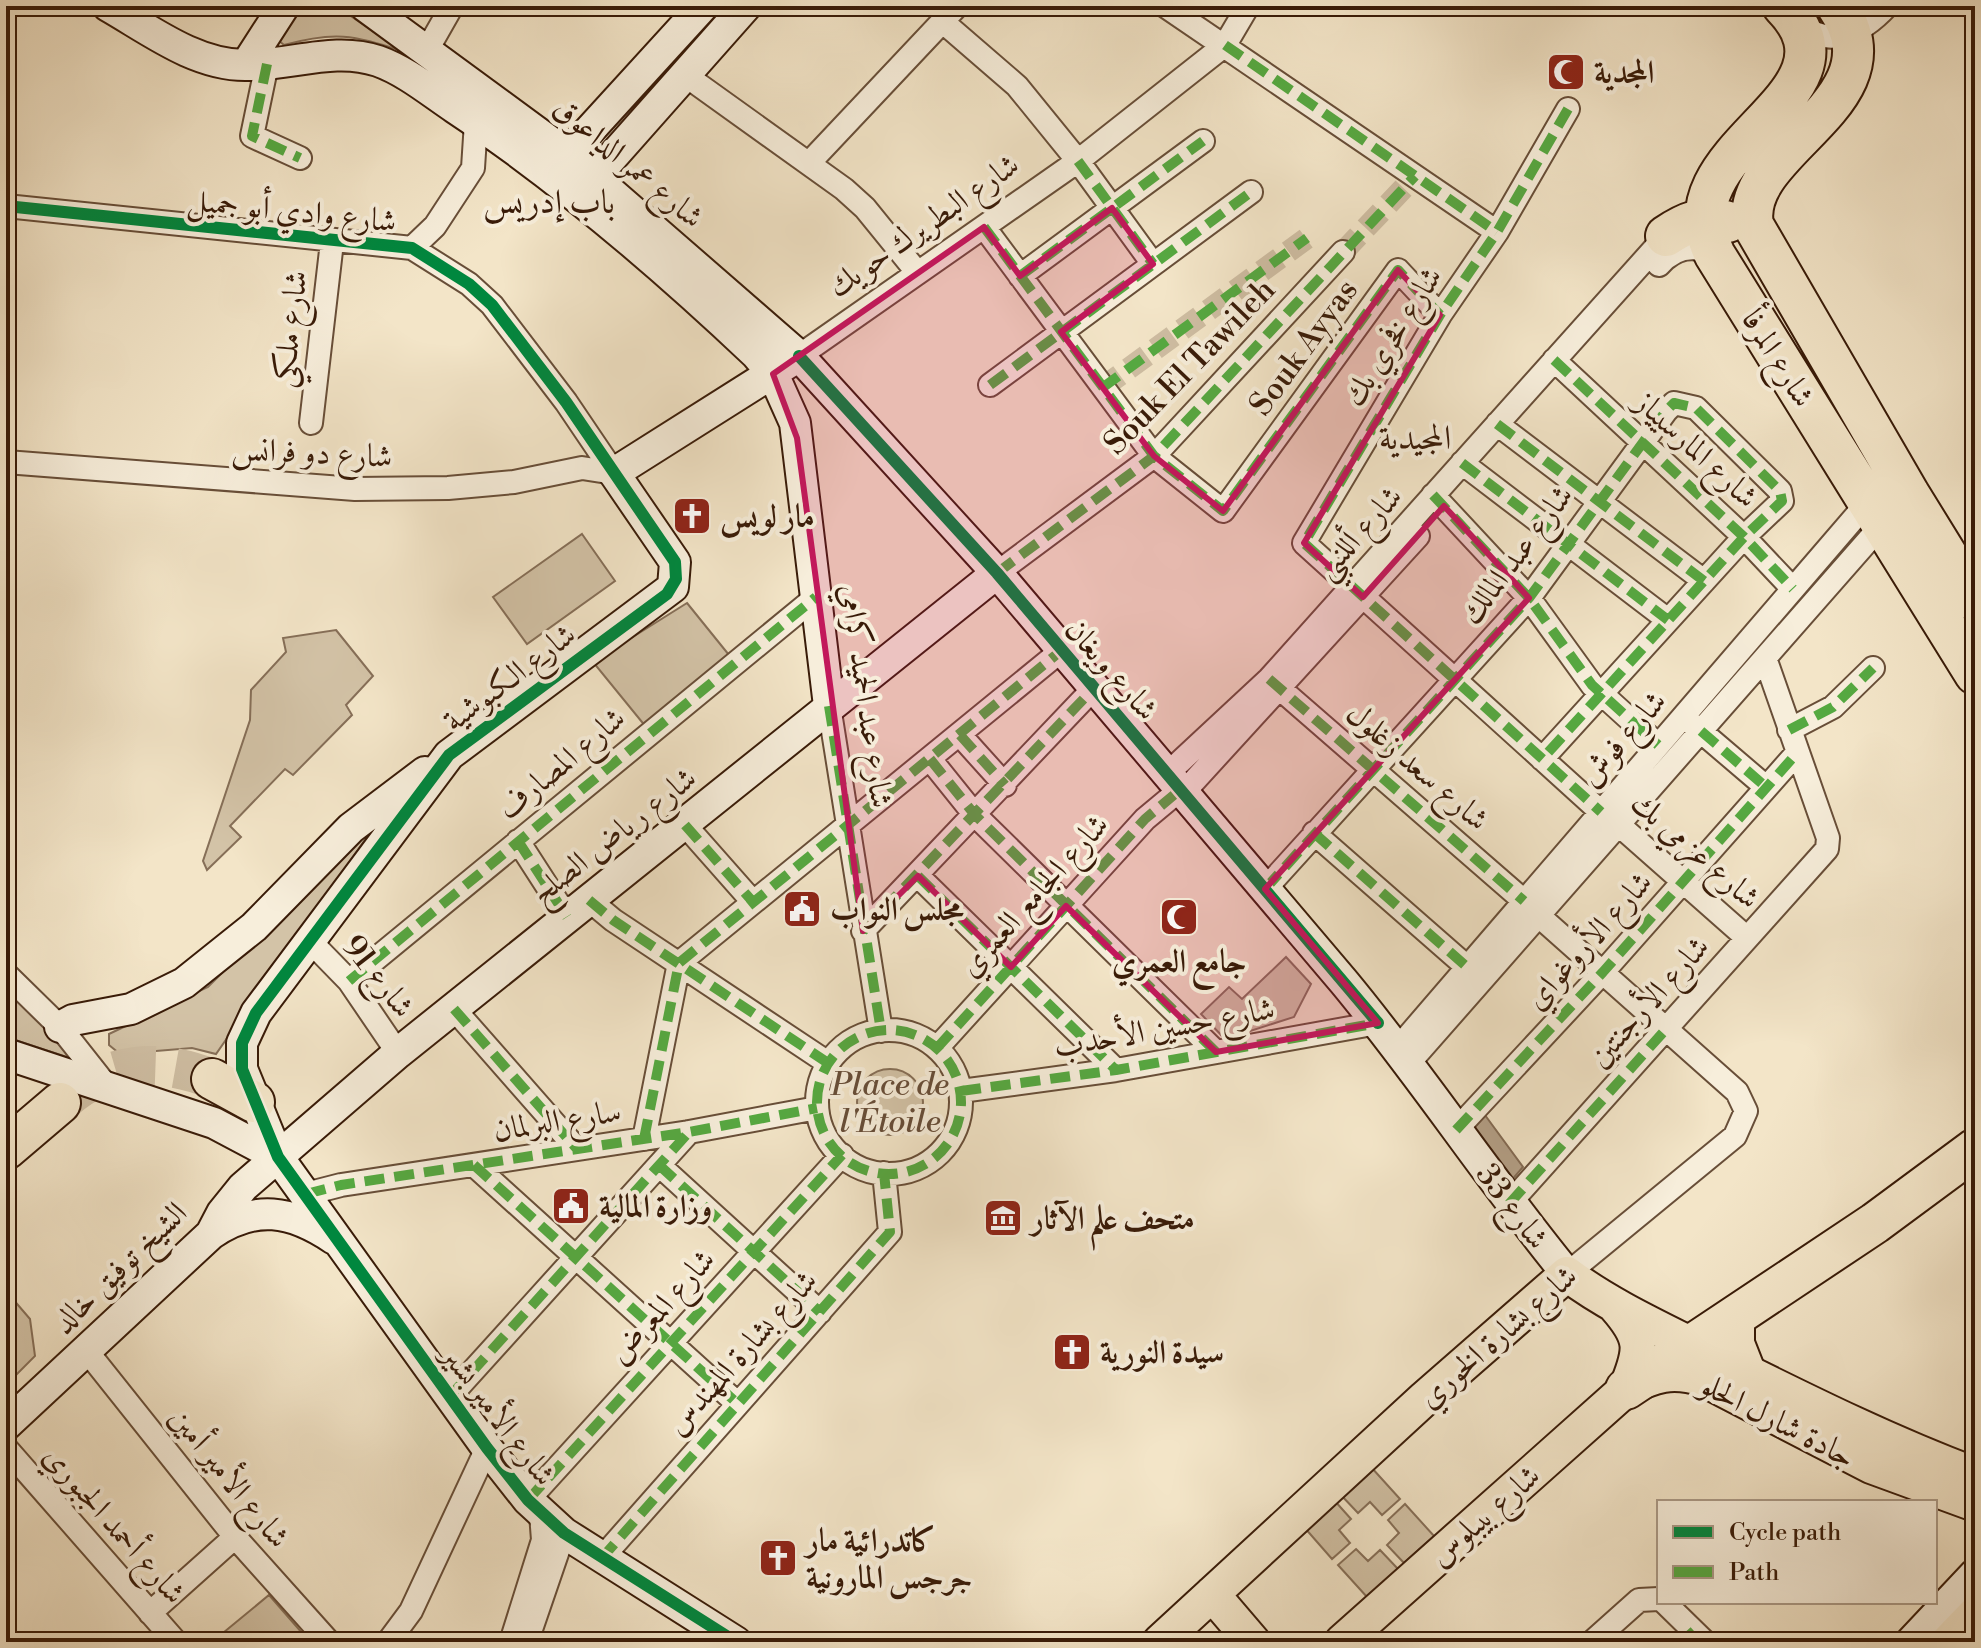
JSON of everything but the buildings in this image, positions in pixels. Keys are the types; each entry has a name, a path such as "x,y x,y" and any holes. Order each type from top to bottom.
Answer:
{"highway":[{"path":"1711,218 1801,77 1806,49 1802,31 1787,11"},
{"name":"شارع المرفأ","path":"1846,21 1852,64 1839,92 1758,191 1751,217 1763,247 1975,601"},
{"name":"شارع المرفأ","path":"1711,218 1874,514 1975,674"},
{"path":"1666,236 1684,223 1711,218 1735,224 1763,247"},
{"path":"212,1079 254,1102"},
{"path":"6,1149 60,1103"},
{"path":"1626,1389 1689,1343 1734,1318 1875,1223 1975,1149"},
{"path":"1734,1318 1734,1344 1745,1372"}],"main road":[{"name":"شارع 33","path":"1567,1274 1615,1305 1689,1343"},
{"name":"شارع بشارة الخوري","path":"1160,1642 1425,1398 1567,1274"},
{"path":"1615,1305 1632,1326 1639,1343 1636,1364 1626,1389"},
{"name":"جادة شارل الحلو","path":"1689,1343 1850,1424 1975,1475"},
{"name":"جادة شارل الحلو","path":"1626,1389 1667,1372 1703,1379 1871,1466 1975,1504"},
{"name":"شارع بيبلوس","path":"1342,1642 1626,1389"},
{"path":"1212,1594 1253,1642"},
{"path":"1948,1642 1975,1614"}],"street":[{"path":"108,6 190,52 222,64 256,65 331,56 365,58 394,68 476,122 558,165 703,6"},
{"path":"284,6 256,65 252,136 300,158"},
{"name":"شارع عمر الداعوق","path":"365,6 427,50 558,165 799,356"},
{"path":"427,50 452,6"},
{"path":"586,188 616,150 746,6"},
{"path":"1165,6 1497,232"},
{"name":"شارع البطريرك حويك","path":"614,473 773,374 1078,161 1225,45 1248,6"},
{"path":"1787,11 1817,34 1846,21 1874,20 1887,6"},
{"path":"810,162 950,14 1010,79 1078,161 1153,264"},
{"path":"1801,77 1846,21"},
{"path":"685,75 810,162 865,208 917,272"},
{"name":"شارع فخري بك","path":"1358,592 1304,543 1440,315 1497,232 1568,109"},
{"path":"412,248 435,226 473,168 476,122"},
{"path":"1020,276 1203,141"},
{"name":"شارع عمر الداعوق","path":"586,188 773,374"},
{"path":"990,385 1251,192"},
{"name":"شارع وادي أبو جميل","path":"6,206 412,248 469,284 492,305 566,402 614,473"},
{"name":"شارع أللنبي","path":"1560,365 1671,254 1698,248 1711,218"},
{"path":"984,227 1154,456"},
{"name":"شارع أللنبي","path":"1178,784 1358,592 1560,365 1666,236"},
{"name":"شارع ملكي","path":"311,423 332,242"},
{"name":"Souk El Tawileh","path":"997,573 1154,456 1343,252"},
{"name":"Souk Ayyas","path":"1154,456 1223,511 1398,270 1440,315"},
{"name":"شارع ويغان","path":"799,356 997,573 1378,1023"},
{"name":"شارع المارسيياز","path":"1560,365 1744,537 1793,589"},
{"name":"شارع عبد الحميد كرامي","path":"773,374 795,423 829,706 881,1031"},
{"name":"شارع عبد المالك","path":"1265,889 1371,768 1529,598 1597,500 1674,403 1696,408 1780,491 1782,501 1744,537"},
{"path":"1504,428 1704,581"},
{"name":"شارع دو فرانس","path":"6,462 355,489 448,488 514,482 582,468 614,473"},
{"path":"1468,467 1668,620"},
{"name":"شارع الكبوشية","path":"278,1157 242,1069 242,1043 256,1013 449,755 673,587 676,569 670,553 614,473"},
{"name":"شارع فوش","path":"1607,816 1701,731 1765,658 1874,514 1902,482"},
{"path":"1439,501 1529,598 1601,693 1658,745"},
{"name":"شارع فوش","path":"1403,1056 1531,909 1607,816 1658,745 1793,589 1874,514"},
{"path":"1542,759 1744,537"},
{"name":"شارع رياض الصلح","path":"278,1157 398,1053 997,573"},
{"name":"شارع عزمي بك","path":"1358,592 1542,759 1747,938"},
{"name":"شارع المصارف","path":"349,981 816,597"},
{"path":"644,1139 679,963 1062,650"},
{"path":"1765,658 1797,753"},
{"path":"1789,730 1833,707 1873,668"},
{"name":"شارع سعد زغلول","path":"1275,684 1667,1028"},
{"path":"863,931 1094,688"},
{"path":"1683,716 1766,787"},
{"path":"960,735 1005,785"},
{"name":"شارع الأروغواي","path":"1456,1130 1603,972 1797,753"},
{"name":"شارع الأرجنتين","path":"1509,1204 1820,860 1827,849 1828,838 1797,753"},
{"path":"60,1027 73,1020 131,1009 184,983 254,927 351,828 449,755"},
{"path":"930,759 975,815 1216,1052"},
{"name":"شارع الجامع العمري","path":"937,1048 1178,784"},
{"path":"685,825 753,902"},
{"path":"1314,833 1467,967"},
{"path":"518,841 578,908 613,920 828,1063"},
{"path":"918,876 1116,1070"},
{"name":"شارع فوش","path":"1403,1056 1467,967 1531,909"},
{"name":"شارع 91","path":"309,940 349,981 398,1053"},
{"path":"6,974 60,1027 108,1094"},
{"path":"454,1009 577,1149"},
{"name":"شارع حسين الأحدب","path":"961,1091 1116,1070 1378,1023"},
{"name":"شارع 33","path":"1378,1023 1509,1204 1567,1274"},
{"name":"شارع بشارة الخوري","path":"1567,1274 1729,1141 1745,1121 1744,1103 1737,1092 1667,1028"},
{"path":"881,1031 916,1035 937,1048 953,1068 961,1091 961,1116 952,1139 935,1158 914,1170 870,1172 842,1155 823,1129 817,1108 819,1086 828,1063 845,1045 867,1033 881,1031"},
{"path":"6,1054 278,1157"},
{"path":"6,1069 108,1094"},
{"name":"سارع البرلمان","path":"306,1194 341,1185 689,1132 817,1108"},
{"path":"451,1395 689,1132"},
{"name":"شارع المعرض","path":"534,1507 670,1343 842,1155"},
{"name":"شارع الأمير بشير","path":"278,1157 347,1248 487,1448 534,1507 601,1559 736,1642"},
{"name":"الشيخ توفيق خالد","path":"6,1425 211,1234 222,1213 243,1187 278,1157"},
{"path":"474,1165 738,1404"},
{"path":"659,1165 820,1312"},
{"name":"شارع بشارة المهندس","path":"601,1559 890,1232 884,1173"},
{"path":"211,1234 231,1221 249,1216 283,1215 311,1224 347,1248"},
{"name":"شارع الأمير أمين","path":"86,1350 235,1537 329,1642"},
{"name":"شارع أحمد الجبوري","path":"6,1448 176,1642"},
{"path":"388,1642 411,1611 487,1448"},
{"path":"511,1642 543,1540 534,1507"},
{"path":"526,1642 564,1533"},
{"path":"150,1613 235,1537"},
{"path":"1911,1642 1975,1574"},
{"path":"1592,1642 1639,1600 1657,1600"},
{"path":"1665,1604 1694,1638"}],"highlighted area":[{"path":"1112,208 1153,264 1061,332 1154,456 1223,511 1398,270 1440,315 1304,543 1363,597 1444,506 1529,598 1265,889 1378,1023 1216,1052 1066,906 1011,967 918,876 863,931 797,438 773,374 984,227 1020,276"}],"green space":[{"path":"299,6 336,6 402,51 343,37 317,38 284,45 278,40"},
{"path":"582,534 615,581 527,644 493,597"},
{"path":"687,603 729,655 646,727 593,662"},
{"path":"336,630 373,676 346,705 352,715 293,775 285,769 230,826 241,837 207,870 203,861 250,720 251,690 286,652 283,638"},
{"path":"387,808 216,1054 192,1048 120,1054 109,1045 109,1034 208,987"},
{"path":"1286,957 1311,984 1294,1017 1225,1039 1201,1014 1229,987 1242,999"},
{"path":"6,982 91,1065 6,1037"},
{"name":"Place de l'Étoile","path":"890,1069 913,1079 923,1102 913,1125 890,1135 867,1125 857,1102 867,1079"},
{"path":"6,1291 30,1319 35,1356 6,1385"},
{"path":"1371,1467 1400,1499 1382,1515 1370,1502 1358,1513 1340,1494"},
{"path":"1334,1500 1351,1519 1339,1530 1350,1543 1332,1559 1304,1527"},
{"path":"1405,1504 1434,1536 1404,1563 1387,1545 1399,1533 1388,1520"},
{"path":"1356,1549 1368,1561 1380,1550 1398,1569 1367,1597 1338,1565"},
{"path":"269,1595 310,1642 212,1642"}],"shaded area":[{"path":"1482,1111 1523,1167 1511,1181 1471,1125"}],"tunnel":[{"path":"1343,252 1415,176"},
{"path":"1102,388 1307,238"},
{"path":"64,1100 98,1078 134,1067 172,1068 212,1079"}],"marked path":[{"path":"1225,45 1497,232"},
{"path":"267,64 252,136 300,158"},
{"path":"1568,109 1497,232 1440,315 1304,543 1601,812"},
{"path":"1020,276 1203,141"},
{"path":"1078,161 1153,264"},
{"path":"997,573 1154,456 1415,176"},
{"path":"990,385 1251,192"},
{"path":"984,227 1154,456 1223,511 1398,270 1440,315"},
{"path":"1102,388 1307,238"},
{"path":"1554,360 1744,537 1793,589"},
{"path":"1265,889 1529,598 1666,411 1674,403 1696,408 1780,491 1782,501 1744,537 1542,759"},
{"path":"1497,424 1704,581"},
{"path":"1462,463 1668,620"},
{"path":"1433,495 1529,598 1592,685 1658,745"},
{"path":"349,981 816,597"},
{"path":"644,1139 679,963 1062,650"},
{"path":"1789,730 1833,707 1873,668"},
{"path":"1269,679 1524,901"},
{"path":"863,931 1094,688"},
{"path":"829,706 881,1031"},
{"path":"1701,731 1766,787"},
{"path":"960,735 1005,785"},
{"path":"1456,1130 1603,972 1797,753"},
{"path":"930,759 975,815 1216,1052"},
{"path":"937,1048 1145,819 1181,789"},
{"path":"685,825 753,902"},
{"path":"1314,833 1467,967"},
{"path":"518,841 567,917"},
{"path":"918,876 1116,1070"},
{"path":"589,900 613,920 828,1063"},
{"path":"454,1009 577,1149"},
{"path":"961,1091 1116,1070 1378,1023"},
{"path":"1509,1204 1667,1028"},
{"path":"889,1030 916,1036 940,1051 955,1075 961,1102 955,1129 940,1153 916,1168 889,1174 862,1168 838,1153 823,1129 817,1102 823,1075 838,1051 862,1036 889,1030"},
{"path":"306,1194 341,1185 689,1132 817,1108"},
{"path":"451,1395 689,1132"},
{"path":"528,1500 842,1155"},
{"path":"474,1165 738,1404"},
{"path":"659,1165 820,1312"},
{"path":"601,1559 890,1232 884,1173"},
{"path":"1682,1642 1694,1631"}],"cycle path":[{"path":"6,206 412,248 469,284 492,305 566,402 675,562 676,579 667,594 449,755 256,1013 242,1043 242,1069 278,1157 487,1448 528,1500 564,1533 736,1642"},
{"path":"799,356 997,573 1378,1023"}],"place":[{"name":"المجدية","path":"1566,72"},
{"name":"مار لويس","path":"692,516"},
{"name":"مجلس النواب","path":"802,909"},
{"name":"جامع العمري","path":"1179,917"},
{"name":"وزارة المالية","path":"571,1206"},
{"name":"متحف علم الآثار","path":"1003,1218"},
{"name":"سيدة النورية","path":"1072,1352"},
{"name":"كاتدرائية مار جرجس المارونية","path":"778,1558"}],"district":[{"name":"باب إدريس","path":"549,201"},
{"name":"المجيدية","path":"1415,437"}]}
